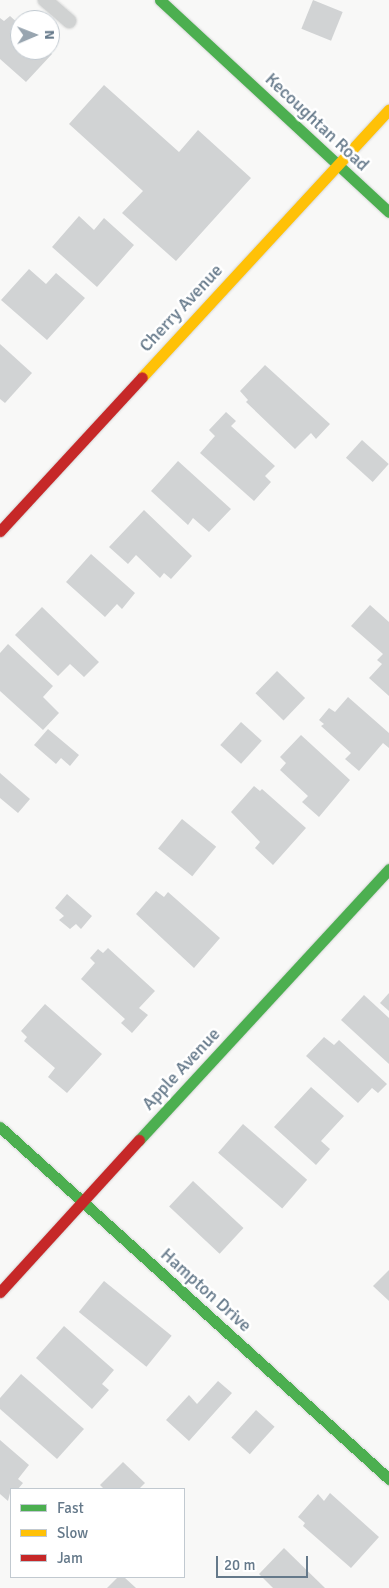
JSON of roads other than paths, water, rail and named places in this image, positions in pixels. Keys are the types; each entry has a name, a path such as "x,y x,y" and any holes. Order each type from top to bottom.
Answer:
{"street":[{"name":"Kecoughtan Road","path":"160,0 389,212"},
{"name":"Cherry Avenue","path":"0,531 389,109"},
{"name":"Apple Avenue","path":"0,1292 389,869"},
{"name":"Hampton Drive","path":"0,1127 389,1479"}],"lane":[{"path":"45,0 68,21"}]}
